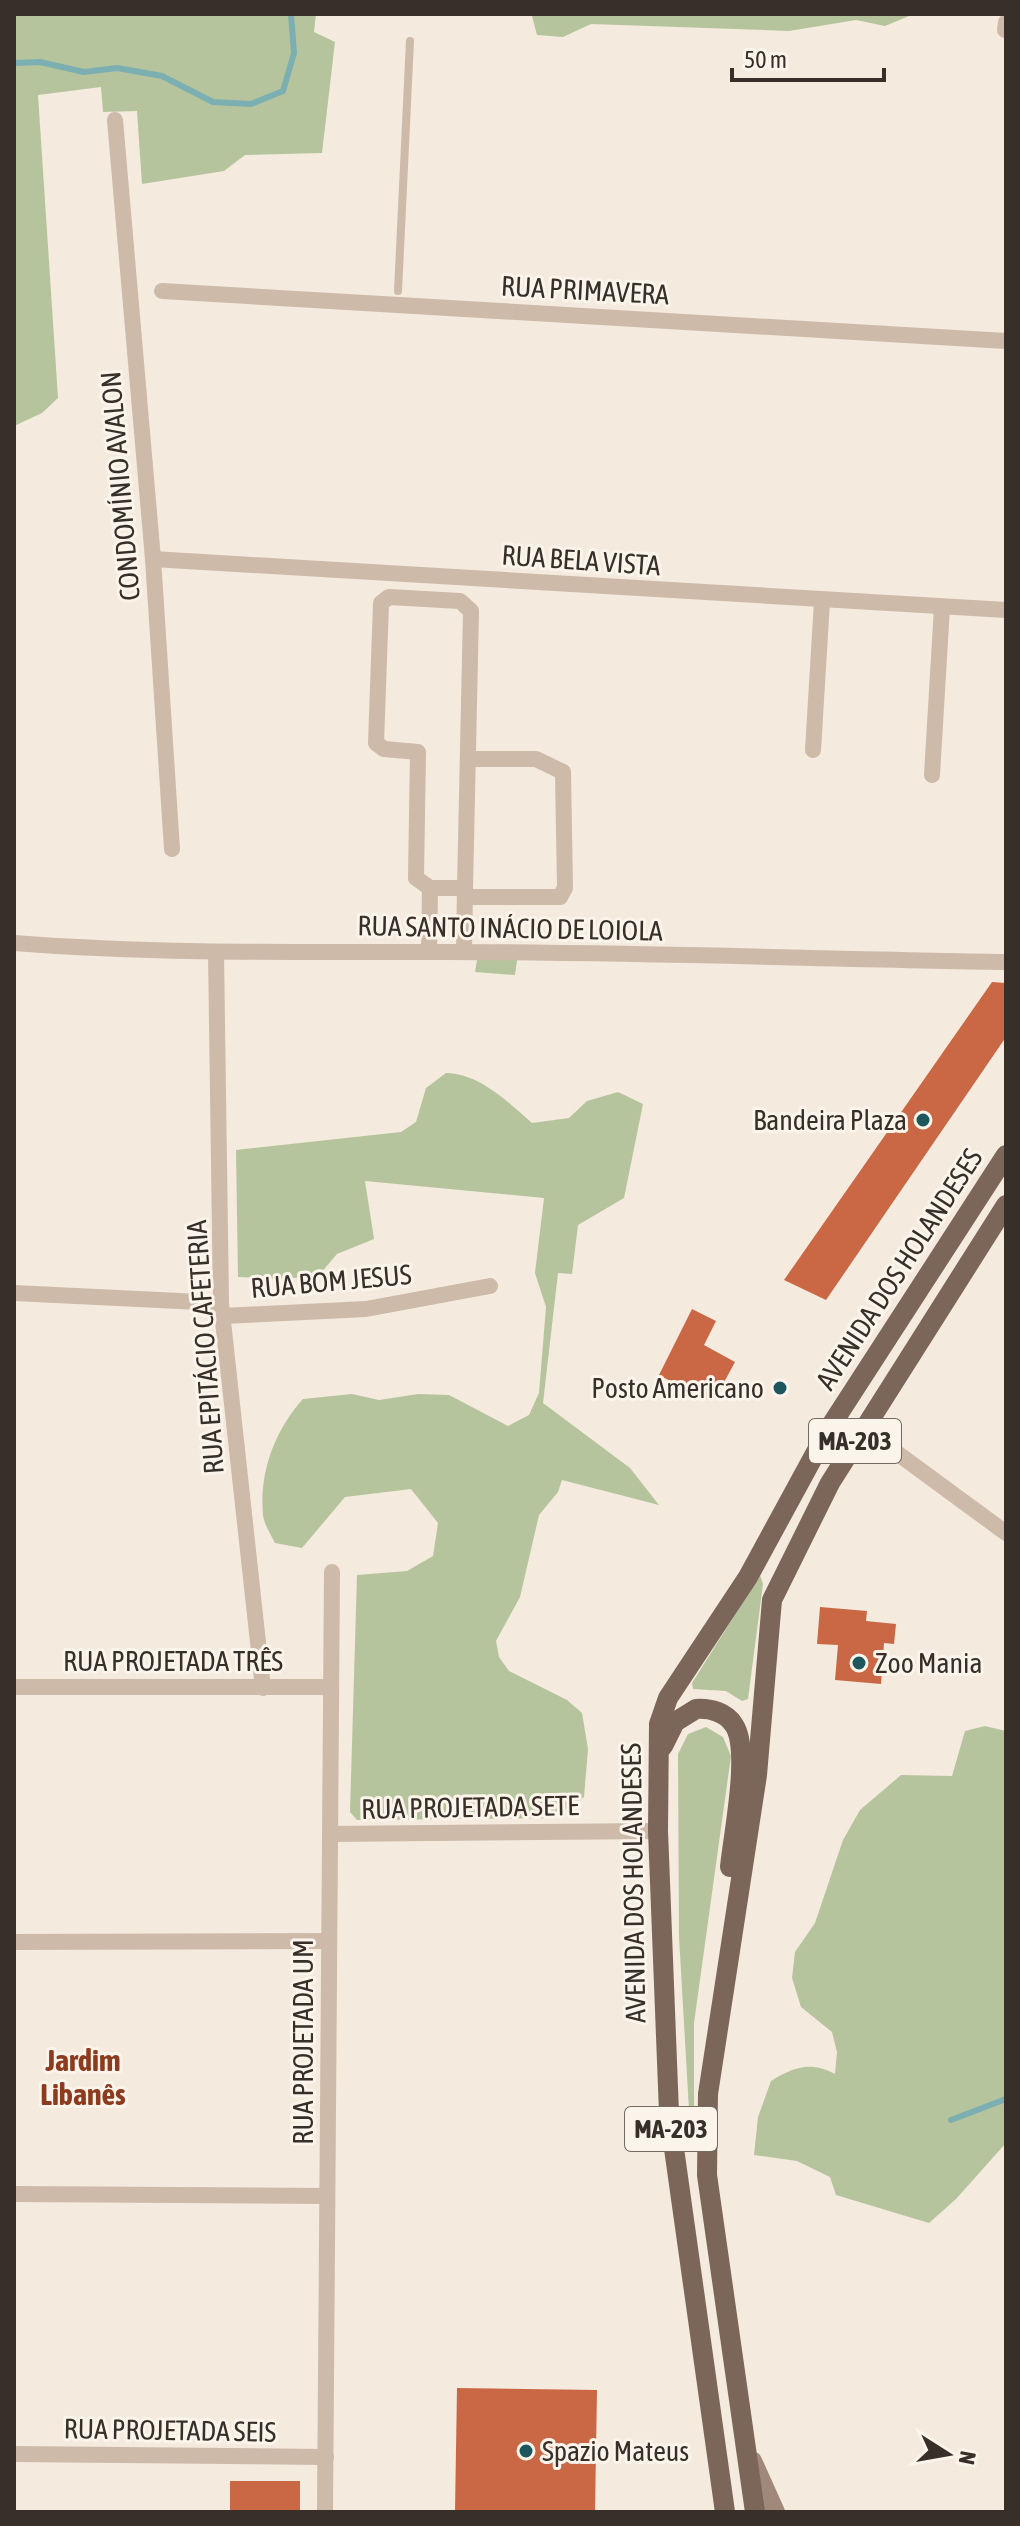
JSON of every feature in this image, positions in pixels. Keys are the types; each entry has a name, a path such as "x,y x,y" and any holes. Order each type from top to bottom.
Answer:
{"main road":[{"name":"AVENIDA DOS HOLANDESES","path":"725,2512 669,2113 658,1831 658,1733 668,1698 748,1577 828,1430 1006,1155"},
{"name":"AVENIDA DOS HOLANDESES","path":"755,2512 707,2175 708,2094 757,1775 770,1608 799,1539 863,1428 1006,1205"},
{"path":"657,1783 666,1737 681,1715 703,1708 731,1720 738,1733 741,1756 708,2094"},
{"path":"744,2437 758,2478 775,2512"},
{"path":"717,2512 719,2473"}],"street":[{"name":"CONDOMÍNIO AVALON","path":"115,120 153,559 172,849"},
{"name":"RUA PRIMAVERA","path":"162,291 398,298 1006,341"},
{"name":"RUA BELA VISTA","path":"153,559 1006,610"},
{"path":"464,952 465,893 471,611 460,601 389,597 381,603 376,743 384,749 418,752 416,878 430,888 465,893 560,897 565,888 563,772 536,759 468,759"},
{"path":"813,750 822,601"},
{"path":"932,775 942,607"},
{"path":"429,952 430,888"},
{"name":"RUA SANTO INÁCIO DE LOIOLA","path":"14,943 216,953 464,952 1006,962"},
{"name":"RUA EPITÁCIO CAFETERIA","path":"216,953 222,1310 263,1688"},
{"name":"RUA BOM JESUS","path":"14,1293 222,1310 366,1309 490,1286"},
{"path":"863,1428 1006,1533"},
{"name":"RUA PROJETADA UM","path":"325,2512 332,1572"},
{"name":"RUA PROJETADA TRÊS","path":"14,1687 331,1687"},
{"name":"RUA PROJETADA SETE","path":"330,1834 658,1831"},
{"path":"14,1942 329,1941"},
{"path":"14,2194 327,2196"},
{"name":"RUA PROJETADA SEIS","path":"14,2454 326,2457"}],"lane":[{"path":"398,298 410,41"}],"green space":[{"path":"14,14 316,14 314,32 335,42 322,153 245,155 224,171 142,184 137,111 103,112 101,87 38,95 58,398 42,413 14,426"},
{"path":"524,14 914,14 885,26 856,20 789,31 591,24 563,37 537,35 532,16"},
{"path":"477,960 517,960 515,975 475,972"},
{"path":"446,1073 482,1083 532,1123 569,1118 587,1101 618,1092 643,1104 624,1198 578,1225 572,1274 558,1273 543,1403 630,1468 659,1505 562,1480 558,1492 539,1515 520,1597 496,1641 499,1657 509,1671 567,1700 582,1713 588,1749 584,1797 553,1818 357,1820 350,1812 357,1575 407,1571 433,1556 438,1523 411,1489 345,1497 302,1548 275,1543 263,1515 264,1483 271,1452 284,1424 303,1399 352,1394 379,1400 418,1394 449,1395 508,1426 529,1415 539,1393 546,1307 535,1273 544,1198 365,1181 374,1239 337,1254 320,1274 287,1279 238,1277 236,1150 401,1132 416,1122 426,1088"},
{"path":"760,1575 763,1584 748,1699 742,1701 726,1691 693,1689 692,1683"},
{"path":"985,1726 1006,1731 1006,2143 956,2199 929,2223 836,2195 830,2177 797,2161 754,2155 758,2117 771,2081 779,2076 803,2067 835,2074 837,2052 832,2032 801,2007 792,1978 795,1952 815,1923 843,1840 860,1810 901,1775 952,1776 965,1731"},
{"path":"706,1727 723,1737 731,1756 694,2023 694,2130 690,2127 679,1937 678,1754 688,1734"}],"building":[{"name":"Bandeira Plaza","path":"992,982 1006,983 1006,1037 826,1300 784,1280"},
{"path":"692,1309 716,1321 704,1345 735,1362 716,1397 709,1393 706,1400 659,1375"},
{"name":"Zoo Mania","path":"820,1607 867,1611 866,1621 896,1624 894,1644 884,1643 881,1684 835,1680 838,1645 817,1644"},
{"name":"Spazio Mateus","path":"457,2388 597,2390 595,2512 455,2512"},
{"path":"230,2481 300,2481 300,2512 230,2512"}],"waterway":[{"path":"14,63 40,62 84,72 117,68 162,76 213,102 251,104 283,91 294,53 291,14"},
{"path":"951,2120 1006,2099"}],"place":[{"name":"Bandeira Plaza","path":"923,1120"},
{"name":"Posto Americano","path":"780,1388"},
{"name":"Zoo Mania","path":"859,1663"},
{"name":"Spazio Mateus","path":"526,2451"}],"district":[{"name":"Jardim Libanês","path":"83,2078"}]}
